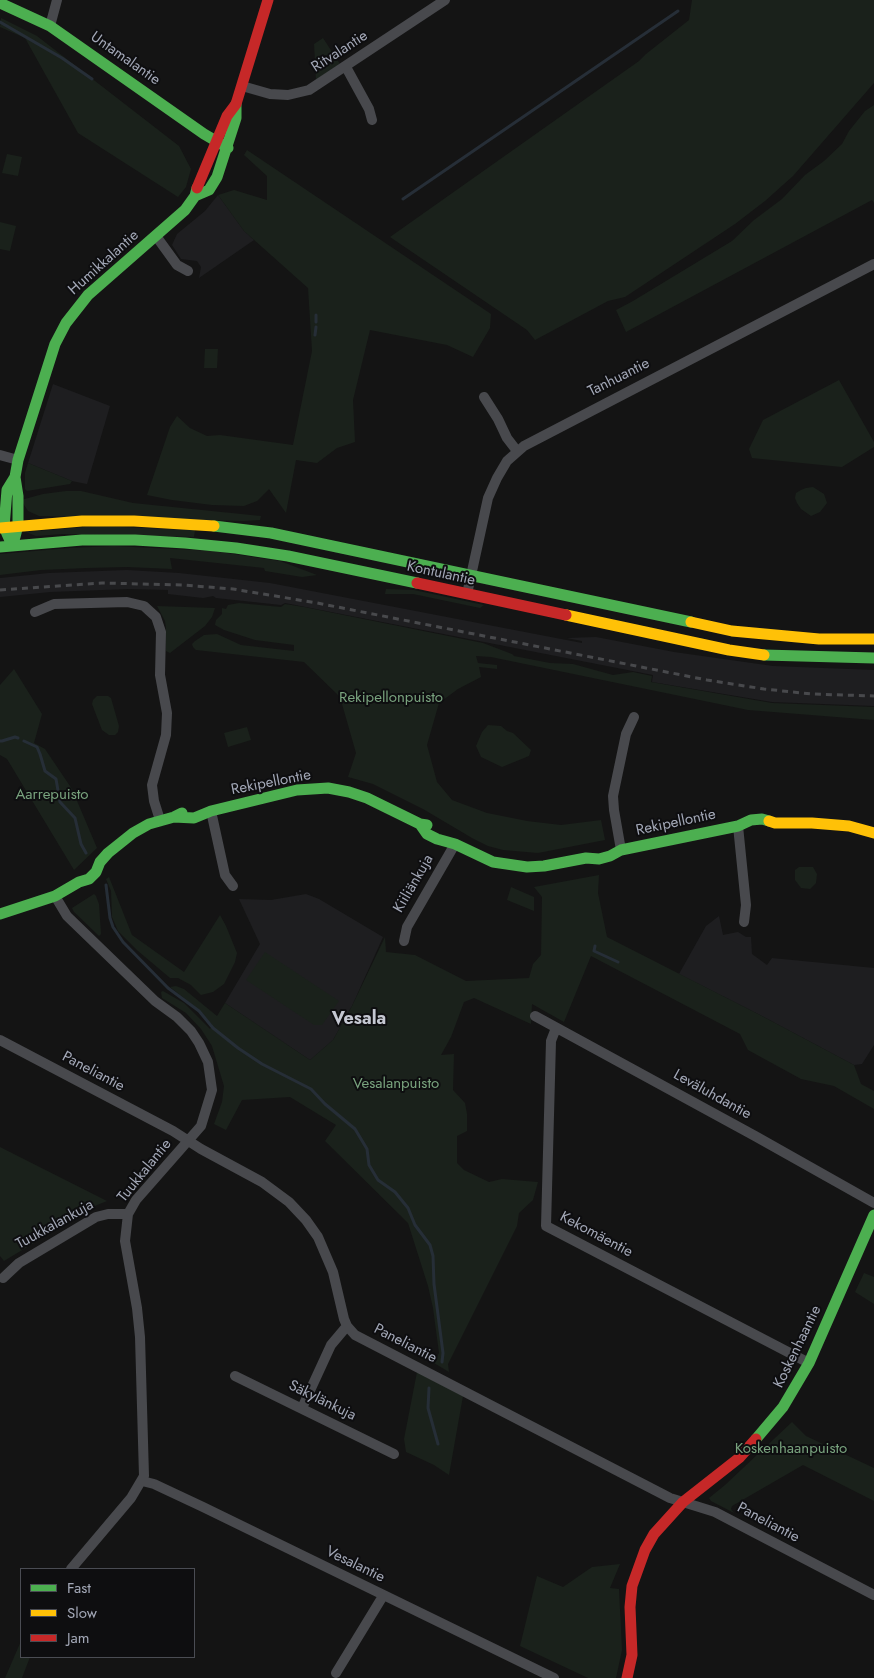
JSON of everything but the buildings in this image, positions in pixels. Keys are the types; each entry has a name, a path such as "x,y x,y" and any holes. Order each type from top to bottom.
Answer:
{"street":[{"path":"50,26 57,0"},
{"name":"Humikkalantie","path":"12,545 2,527 7,490 15,477 18,460 55,344 66,323 88,295 185,210 195,196 228,116 236,104 268,0"},
{"name":"Ritvalantie","path":"242,86 270,94 288,95 309,90 445,0"},
{"name":"Untamalantie","path":"0,3 50,26 228,148"},
{"path":"346,66 370,109 372,120"},
{"name":"Humikkalantie","path":"195,196 209,190 218,177 236,118 236,104"},
{"path":"156,236 177,265 188,271"},
{"name":"Tanhuantie","path":"468,594 488,498 502,469 517,451 533,439 874,264"},
{"path":"484,397 507,438 517,451"},
{"path":"0,455 18,460"},
{"name":"Humikkalantie","path":"12,545 18,525 18,489 15,477"},
{"name":"Kontulantie","path":"2,527 82,521 134,520 186,523 272,533 732,631 811,639 874,639"},
{"name":"Kontulantie","path":"0,547 82,540 135,540 236,548 288,556 701,644 761,655 821,659 874,658"},
{"path":"35,612 54,604 127,602 144,606 156,617 161,632 160,675 167,713 166,734 152,785 154,801 160,820"},
{"path":"621,850 613,796 626,734 634,717"},
{"name":"Rekipellontie","path":"0,914 55,896 79,882 83,874 91,866 100,862 121,842 148,824 174,817 194,818 212,811 297,790 328,788 367,798 420,824 427,834 437,839 455,844 493,862 511,866 544,866 586,858 599,859 621,850 738,826 758,828 775,823 826,824 849,826 873,832"},
{"path":"212,811 225,875 233,886"},
{"path":"738,826 746,905 744,922"},
{"name":"Kiiliänkuja","path":"404,941 407,927 455,844"},
{"name":"Tuukkalantie","path":"55,896 67,916 155,1001 191,1031 208,1062 212,1090 201,1126 190,1141 142,1194 128,1214 126,1241 140,1336 144,1476 142,1481"},
{"name":"Leväluhdantie","path":"535,1016 874,1203"},
{"name":"Kekomäentie","path":"556,1028 551,1041 546,1226 809,1363"},
{"name":"Paneliantie","path":"0,1040 190,1141 201,1149 262,1182 290,1202 318,1237 329,1259 347,1326 362,1338 670,1498 715,1512 874,1596"},
{"name":"Tuukkalankuja","path":"3,1278 19,1263 96,1217 113,1213 128,1214"},
{"name":"Koskenhaantie","path":"627,1678 632,1655 630,1608 635,1577 645,1550 654,1534 683,1502 739,1458 783,1407 809,1363 874,1215"},
{"path":"302,1408 331,1345 347,1326"},
{"name":"Säkylänkuja","path":"235,1376 394,1454"},
{"path":"72,1568 127,1503 142,1481"},
{"name":"Vesalantie","path":"142,1481 154,1484 194,1503 554,1678"},
{"path":"336,1673 382,1596"}],"shaded area":[{"path":"218,195 244,231 254,240 199,278 201,267 197,261 181,259 172,245 177,234 205,211"},
{"path":"53,384 110,406 87,484 72,481 28,463"},
{"path":"127,570 179,573 270,583 582,643 582,641 567,638 596,637 674,652 773,666 874,670 874,706 772,702 652,682 653,675 285,603 281,605 216,598 213,596 203,598 168,594 168,590 129,589 50,592 0,597 0,578 49,573"},
{"path":"306,894 319,899 383,937 352,1006 333,1040 310,1060 225,1003 260,944 239,899 271,900"},
{"path":"719,916 723,935 738,932 746,937 751,937 752,954 767,965 772,958 874,968 874,1045 862,1064 854,1065 679,974 706,926"}],"green space":[{"path":"692,0 874,0 874,83 793,176 765,201 735,224 625,297 608,301 535,340 527,330 390,237 639,61 689,20"},
{"path":"1,18 37,36 179,146 191,169 186,187 178,197 78,133 25,38 0,27"},
{"path":"323,38 340,64 316,80 314,44"},
{"path":"874,105 874,203 872,200 626,332 616,310 732,241 754,220 782,199 805,175 842,144 849,131 865,111"},
{"path":"247,150 491,314 490,328 473,357 447,345 370,330 353,400 355,442 337,448 317,463 296,460 286,513 269,489 257,501 244,506 212,505 147,495 170,427 177,416 190,428 207,436 220,435 293,445 312,351 308,288 244,231 218,195 234,190 267,200 267,176 244,155"},
{"path":"7,154 22,157 18,176 2,173"},
{"path":"0,222 16,226 10,251 0,249"},
{"path":"205,349 218,349 217,368 204,368"},
{"path":"839,380 874,442 874,447 842,467 752,458 749,449 763,420"},
{"path":"28,463 72,481 70,484 27,491 25,489 25,473"},
{"path":"813,487 824,494 827,503 820,512 811,516 801,509 795,498 796,493"},
{"path":"81,491 133,503 261,516 260,520 244,521 39,516 28,511 21,500 43,494"},
{"path":"96,526 195,530 194,537 63,534 36,536 26,532"},
{"path":"114,546 213,551 280,561 317,575 302,577 265,571 264,568 170,558 172,569 87,568 41,570 0,575 0,554"},
{"path":"386,589 414,590 484,605 480,608 413,594 385,594"},
{"name":"Rekipellonpuisto","path":"239,603 281,607 285,604 304,607 483,643 514,656 550,663 573,664 613,675 633,672 652,676 651,682 772,703 874,707 874,720 748,710 491,657 476,656 478,663 497,665 497,669 479,667 481,677 458,689 439,703 427,745 437,782 452,800 487,813 561,825 601,820 605,840 538,853 503,850 488,846 472,838 423,809 373,784 348,777 356,753 340,697 304,662 196,650 192,644 195,641 204,635 217,634 241,645 294,651 294,645 255,640 224,630 215,625 216,620 222,614 222,608 226,609 228,605"},
{"path":"157,606 215,608 212,617 205,626 170,653 166,651 165,621"},
{"name":"Aarrepuisto","path":"14,669 42,714 34,743 45,749 72,789 97,848 74,870 7,759 0,755 0,685"},
{"path":"97,696 108,696 111,698 119,726 118,732 115,735 109,735 102,730 92,704"},
{"path":"488,725 501,726 513,733 531,750 529,756 502,767 481,757 476,746 482,732"},
{"path":"247,727 251,740 228,747 224,733"},
{"path":"799,867 813,867 817,874 816,883 810,889 801,888 795,880 795,870"},
{"name":"Vesalanpuisto","path":"599,875 598,893 607,937 854,1065 861,1084 874,1091 874,1109 834,1086 801,1079 748,1050 740,1034 591,956 564,1022 532,1004 531,1024 474,998 464,1002 451,1037 441,1055 454,1054 453,1090 465,1103 467,1114 467,1131 457,1136 457,1163 464,1170 489,1182 502,1179 538,1182 533,1200 519,1213 517,1226 448,1364 449,1372 434,1363 439,1353 433,1308 408,1223 325,1141 336,1125 290,1097 242,1100 226,1130 214,1124 222,1102 224,1086 212,1046 201,1029 186,1013 162,998 161,992 163,991 184,1003 210,1029 212,1025 200,1011 170,987 176,986 184,989 217,1016 225,1003 310,1060 333,1040 352,1006 385,937 386,952 415,955 466,981 529,978 533,964 541,955 542,897 534,887"},
{"path":"109,877 132,935 184,972 220,915 237,953 235,962 224,984 213,992 201,995 191,985 178,978 170,978 138,951 118,931 112,917 111,891 106,879"},
{"path":"511,887 534,897 534,911 507,900"},
{"path":"94,894 99,904 101,934 99,936 72,908"},
{"path":"265,952 339,1001 322,1025 314,1025 246,980"},
{"path":"0,1147 107,1201 97,1205 4,1261 0,1256"},
{"path":"864,1273 874,1277 874,1304 855,1292"},
{"path":"417,1372 463,1396 449,1475 434,1465 406,1452 404,1439"},
{"name":"Koskenhaanpuisto","path":"792,1422 806,1436 874,1468 874,1501 803,1465 732,1506 731,1509 734,1513 711,1501 709,1498"},
{"path":"620,1564 610,1588 619,1589 622,1650 616,1678 588,1678 520,1646 537,1576 563,1587 592,1567"},
{"path":"20,1643 20,1658 30,1658 22,1678 5,1678"}],"waterway":[{"path":"403,199 678,11"},
{"path":"0,22 62,58 92,79"},
{"path":"316,315 316,322"},
{"path":"315,335 316,327"},
{"path":"0,741 18,738"},
{"path":"24,741 37,747 45,771 56,779 60,802 75,818 81,844 86,853"},
{"path":"106,885 113,927 123,942 168,988 199,1011 213,1028 238,1048 262,1064 311,1089 325,1104 355,1129 367,1149 369,1165 378,1180 395,1192 408,1208 415,1225 430,1245 433,1256 434,1284 443,1353 442,1362"},
{"path":"595,946 594,951 618,962"},
{"path":"429,1388 428,1408 438,1444"}],"railway":[{"path":"0,590 102,583 182,585 233,589 317,603 707,680 812,694 874,696"}],"traffic: fast":[{"path":"0,3 50,26 204,134 228,148"},
{"path":"195,196 209,190 217,177 236,118 236,104"},
{"path":"12,545 4,527 7,490 15,477 18,460 55,344 66,323 88,295 185,210 195,196 197,188"},
{"path":"15,477 18,496 18,525 15,537"},
{"path":"214,526 271,533 691,622"},
{"path":"0,547 82,540 135,540 185,543 288,556 417,583"},
{"path":"764,655 874,658"},
{"path":"174,817 194,818 211,811 297,790 328,788 367,798 420,824 427,825"},
{"path":"0,914 55,896 79,882 89,879 96,872 100,862 108,853 133,833 149,824 182,813"},
{"path":"420,824 427,834 455,844 493,862 527,867 544,866 586,858 599,859 621,850 738,826 751,820 762,819 769,821"},
{"path":"756,1439 783,1407 809,1363 874,1215"}],"traffic: slow":[{"path":"0,528 82,521 134,521 214,526"},
{"path":"566,615 729,650 764,655"},
{"path":"691,622 732,631 819,639 874,639"},
{"path":"769,821 775,823 849,826 874,833"}],"traffic: jam":[{"path":"197,188 227,116 236,104 268,0"},
{"path":"417,583 566,615"},
{"path":"627,1678 632,1655 630,1607 632,1586 645,1550 654,1534 683,1502 739,1458 756,1439"}],"district":[{"name":"Vesala","path":"359,1020"}]}
